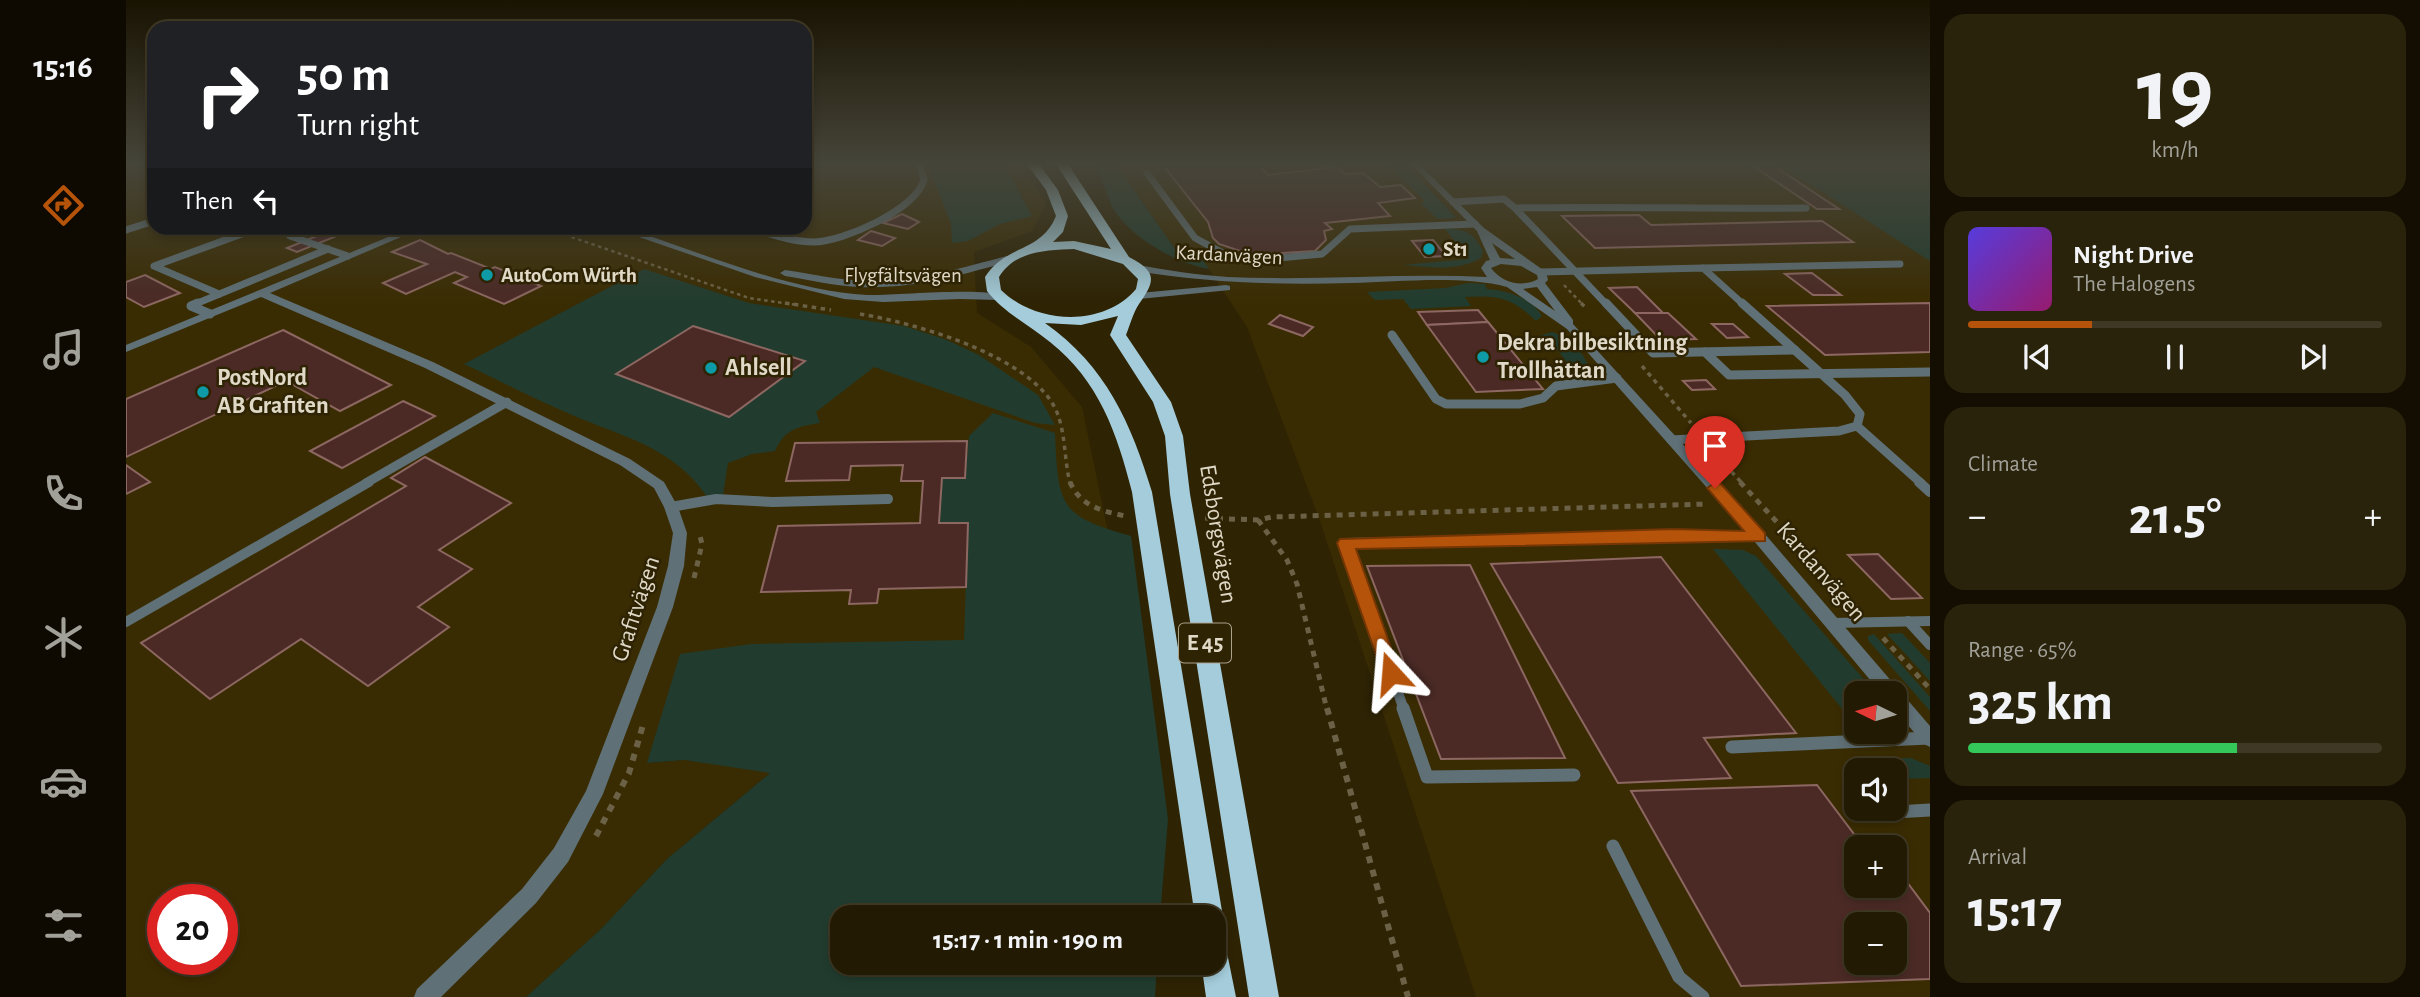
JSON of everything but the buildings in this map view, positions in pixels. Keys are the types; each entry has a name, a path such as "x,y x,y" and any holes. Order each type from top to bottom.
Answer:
{"highway":[{"path":"1038,248 1056,232 1062,216 1060,211"},
{"path":"1093,211 1123,258"},
{"path":"1135,300 1113,313 1076,320 1050,318 1007,303 994,291 992,277 1007,259 1038,248 1083,246 1123,258 1137,268"},
{"name":"E 45","path":"1135,300 1143,282 1137,268"},
{"name":"Edsborgsvägen","path":"1135,300 1118,335 1162,402 1174,436 1180,495 1264,997"},
{"name":"E 45","path":"1007,303 1059,337 1091,371 1115,405 1129,444 1142,492 1207,905"},
{"path":"1218,975 1221,997"}],"street":[{"path":"1462,211 1478,227 1529,265 1540,278"},
{"path":"1478,227 1492,264 1488,274 1505,283 1540,278"},
{"path":"126,349 399,235"},
{"name":"Flygfältsvägen","path":"639,235 727,264 846,296 877,298 972,294 1007,303"},
{"name":"Flygfältsvägen","path":"727,264 870,284 930,279 1007,259"},
{"name":"Kardanvägen","path":"1425,277 1492,264 1529,265"},
{"name":"Kardanvägen","path":"1137,268 1216,280 1318,282"},
{"name":"Kardanvägen","path":"1135,300 1318,282 1425,277 1505,283 1571,327"},
{"name":"Kardanvägen","path":"1540,278 1571,327 1759,537 1881,681"},
{"name":"Grafitvägen","path":"261,293 418,360 625,462 659,485 671,507 680,533 677,566 665,607 594,794 561,855 529,896 425,997"},
{"path":"1908,713 1930,738"}],"lane":[{"path":"779,235 804,241 823,241 857,232 892,211"},
{"path":"1175,211 1195,238 1225,254 1256,260 1322,254 1350,229 1478,227"},
{"path":"1517,211 1653,353 1796,350"},
{"path":"126,230 147,223"},
{"path":"219,294 154,266 239,235"},
{"path":"289,235 348,256"},
{"path":"210,314 191,306 328,249"},
{"path":"1540,278 1574,271 1900,264"},
{"path":"1703,268 1796,350 1860,414 1857,426"},
{"path":"1392,335 1436,399 1446,404 1520,404 1543,398 1556,386 1617,378"},
{"path":"1706,352 1729,375 1930,372"},
{"path":"126,622 507,402"},
{"path":"1671,440 1839,432 1857,426"},
{"path":"1857,426 1930,492"},
{"path":"671,507 716,499 773,502 888,499"},
{"path":"1574,775 1427,776 1346,543 1673,535 1759,537"},
{"path":"1908,621 1930,645"},
{"path":"1833,623 1930,621"},
{"path":"1732,747 1930,738"},
{"path":"1907,811 1930,810"},
{"path":"1613,846 1679,977 1703,997"}],"path":[{"path":"565,235 749,298 839,311"},
{"path":"852,313 909,323 949,335 993,356 1044,390 1062,419 1066,475 1073,493 1087,506 1129,517"},
{"path":"1205,518 1258,520 1272,517 1760,502"},
{"path":"690,503 702,544 692,585"},
{"path":"1258,520 1287,560 1297,584 1334,738 1408,997"},
{"path":"594,840 629,773 647,712"}],"shaded area":[{"path":"126,211 147,211 147,235 812,235 812,211 1043,211 1032,231 974,252 977,313 1031,347 1082,407 1129,633 648,763 684,760 771,772 667,859 600,930 526,997 126,997"},
{"path":"1148,211 1853,211 1930,260 1930,997 1476,997 1320,521 1247,327 1201,257 1175,249"}],"green space":[{"path":"946,211 1029,211 1032,216 1000,224 968,241 952,243 951,224"},
{"path":"1115,211 1148,211 1175,249 1201,257 1209,269 1184,262 1158,249 1135,233"},
{"path":"1429,211 1449,211 1456,218 1437,219"},
{"path":"1851,211 1930,211 1930,261"},
{"path":"1445,229 1464,231 1472,236 1483,251 1481,258 1452,267 1403,265 1469,259"},
{"path":"644,269 749,303 904,326 947,340 979,355 1038,395 1055,425 1035,423 874,367 816,412 820,423 793,430 783,438 775,451 752,454 728,463 723,495 707,497 694,480 663,455 464,364"},
{"path":"1468,283 1485,284 1487,289 1518,296 1532,304 1542,316 1536,321 1512,302 1496,297 1465,297 1471,306 1411,309 1403,299 1375,300 1367,292 1445,288"},
{"path":"1552,332 1565,337 1578,349 1589,366 1584,374 1574,371 1551,342 1542,341 1539,336"},
{"path":"993,413 1055,433 1058,477 1068,505 1090,522 1131,536 1168,819 1161,905 830,905 830,975 1156,975 1155,997 526,997 600,930 667,859 770,773 684,760 647,763 680,654 751,644 964,640 968,523 939,523 942,478 965,478 969,436"},
{"path":"1713,549 1743,550 1756,556 1865,681 1844,681 1844,711"},
{"path":"1902,633 1930,663 1930,681 1887,634"},
{"path":"1874,634 1930,697 1930,711 1908,686 1908,681 1904,681 1868,640 1868,636"},
{"path":"1907,758 1930,766 1930,778 1907,779"}],"place":[{"name":"St1","path":"1429,249"},
{"name":"AutoCom Würth","path":"487,275"},
{"name":"Dekra bilbesiktning Trollhättan","path":"1483,357"},
{"name":"Ahlsell","path":"711,368"},
{"name":"PostNord AB Grafiten","path":"203,392"}],"route":[{"path":"1391,673 1346,543 1673,535 1759,537 1715,488"}]}
